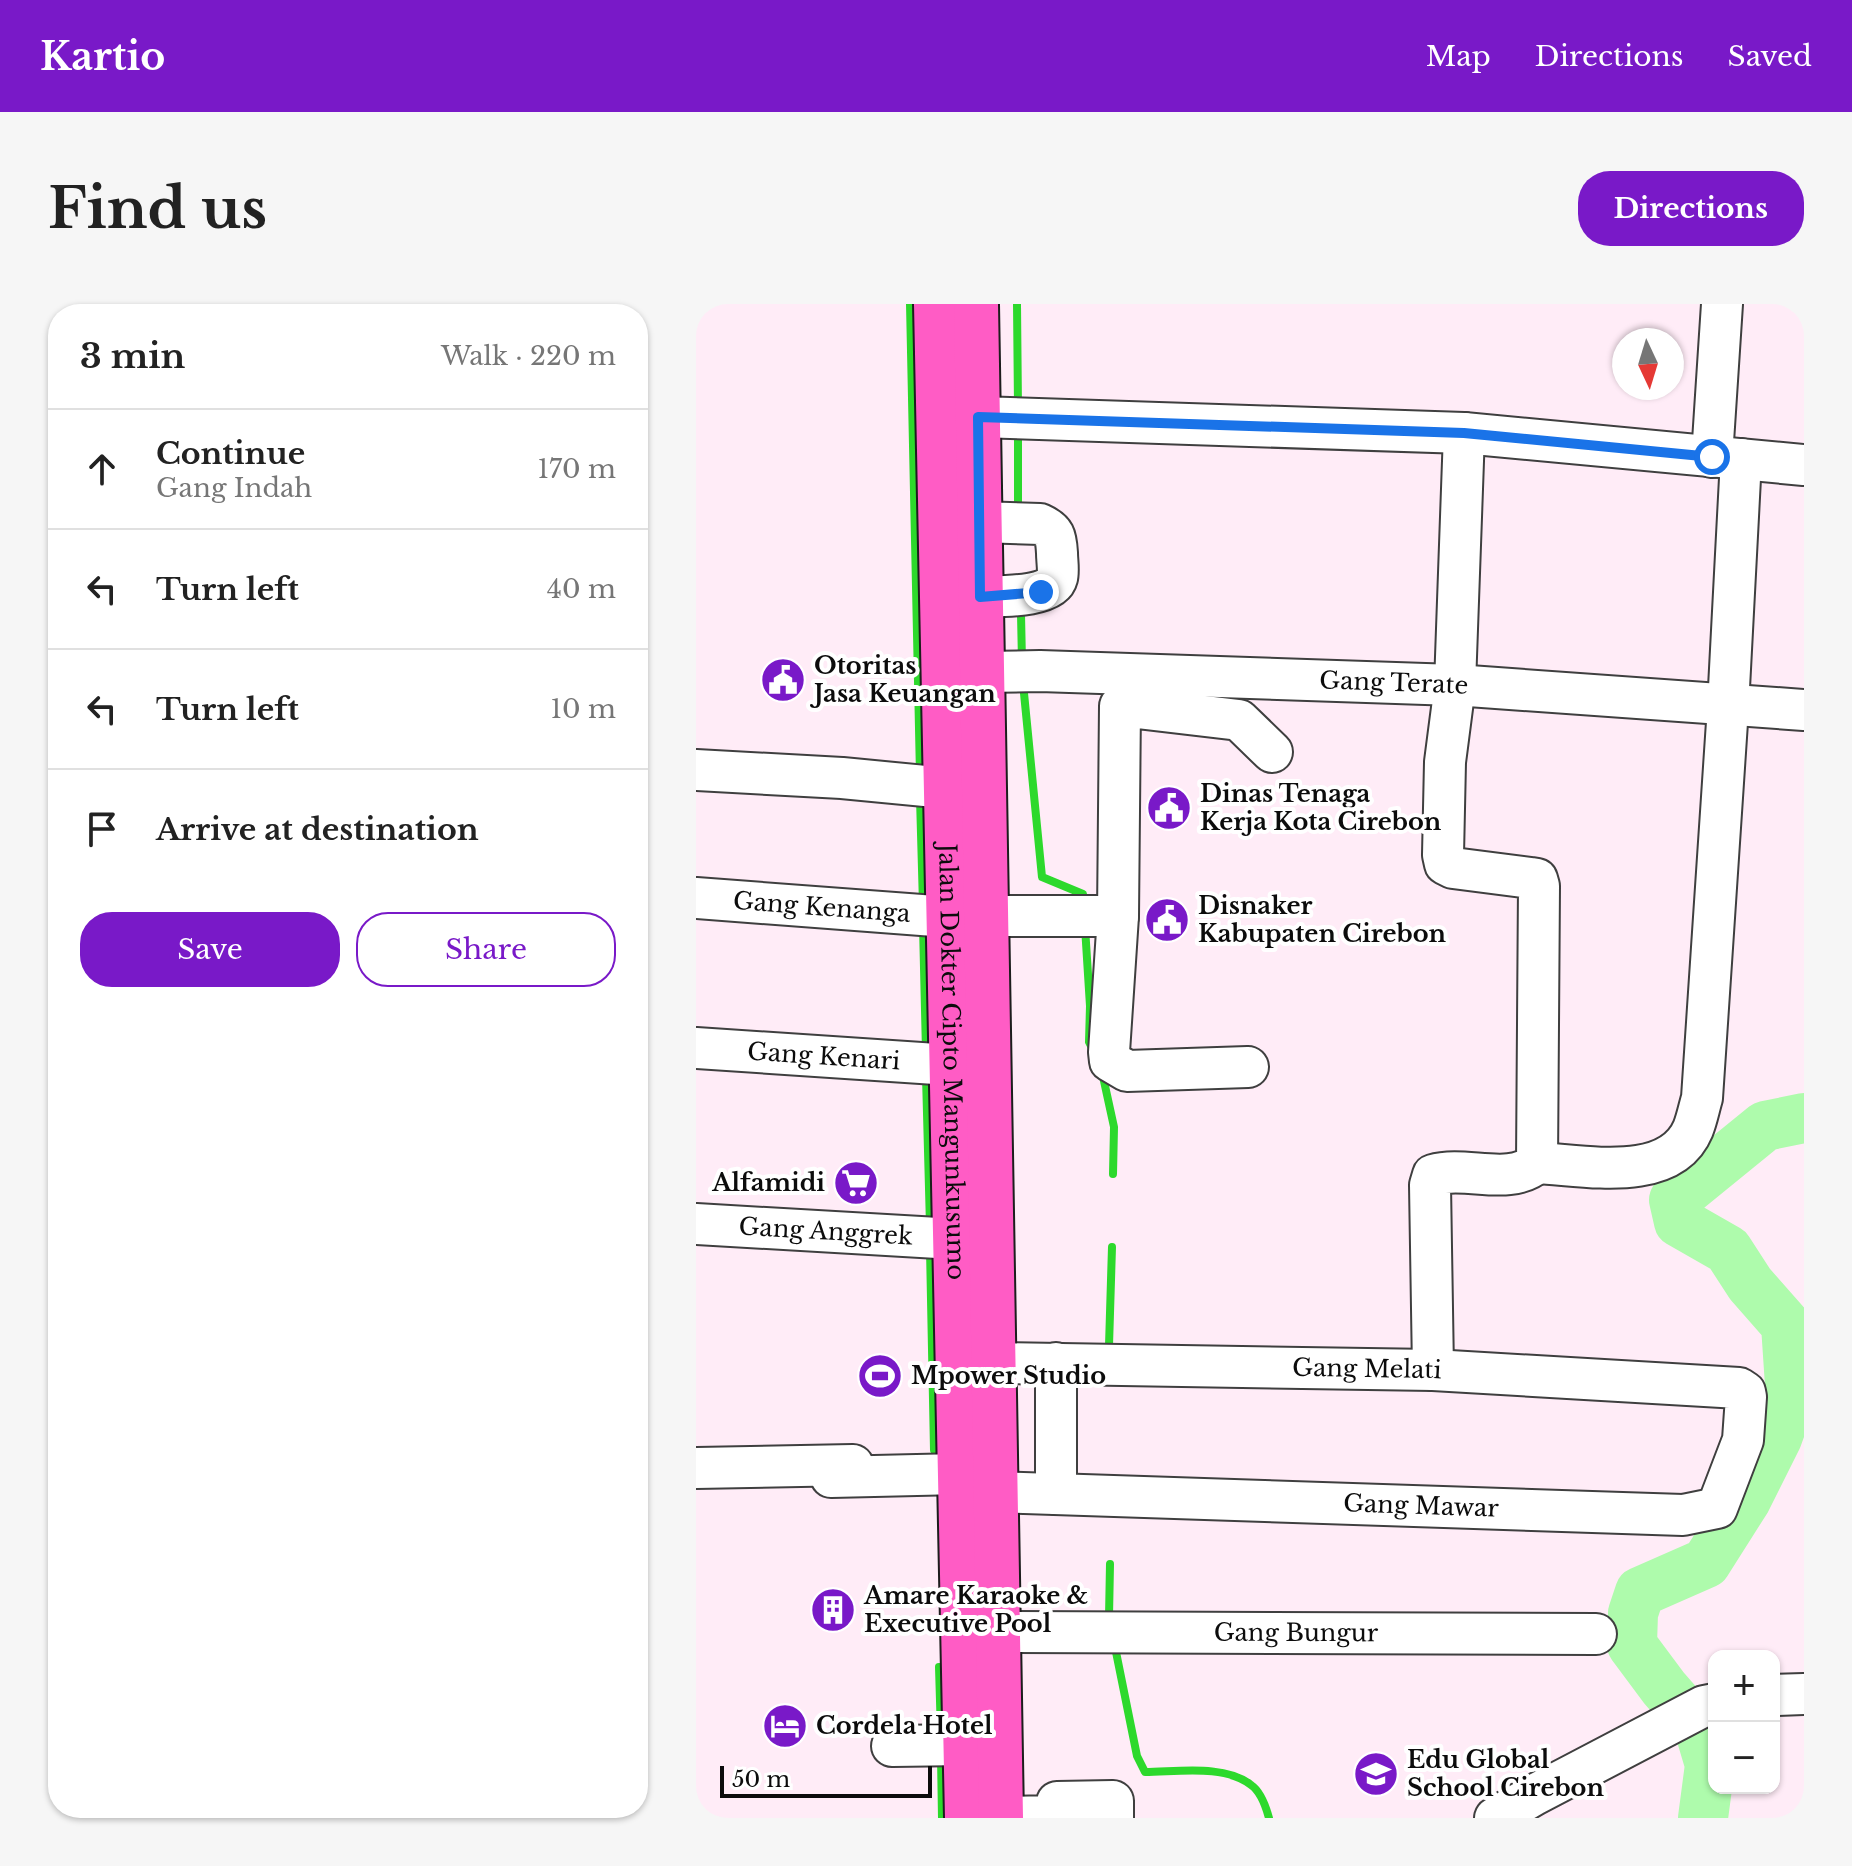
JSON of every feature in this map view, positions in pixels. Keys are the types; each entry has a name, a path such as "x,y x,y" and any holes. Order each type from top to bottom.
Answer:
{"main road":[{"name":"Jalan Dokter Cipto Mangunkusumo","path":"936,304 960,521 980,597 1008,672 967,917 951,1065 955,1239 974,1284 993,1363 963,1473 998,1632 990,1818"},
{"name":"Jalan Dokter Cipto Mangunkusumo","path":"976,304 1001,418 960,521 946,788 967,917 974,1284 948,1745 990,1818"}],"street":[{"path":"1433,1370 1430,1185 1433,1175 1445,1171 1511,1174 1527,1171 1537,1163 1633,1168 1650,1165 1679,1148 1693,1131 1702,1098 1728,707 1722,304"},
{"path":"1001,418 1464,433 1804,465"},
{"path":"1464,433 1455,685 1445,762 1445,864 1453,868 1537,879 1537,1163"},
{"path":"960,521 1040,524 1051,529 1056,537 1057,579 1051,588 1041,592 980,597"},
{"name":"Gang Terate","path":"1008,672 1455,685 1728,707 1804,710"},
{"path":"1248,1067 1127,1071 1110,1061 1096,916 1120,706 1239,720 1272,752"},
{"path":"696,770 842,778 946,788"},
{"name":"Gang Kenanga","path":"696,898 967,917 1096,916"},
{"name":"Gang Kenari","path":"696,1048 951,1065"},
{"name":"Gang Anggrek","path":"696,1224 955,1239"},
{"name":"Gang Melati","path":"993,1363 1433,1370 1739,1388"},
{"path":"1056,1363 1056,1494"},
{"name":"Gang Mawar","path":"829,1473 963,1473 1056,1494 1683,1515 1714,1510 1718,1505 1743,1440 1746,1397 1739,1388"},
{"path":"696,1468 829,1473"},
{"path":"696,1481 829,1473"},
{"name":"Gang Bungur","path":"998,1632 1596,1634"},
{"path":"1780,1695 1804,1694"},
{"path":"1495,1818 1708,1705"},
{"path":"892,1746 948,1745"},
{"path":"990,1818 1057,1817 1057,1802 1113,1801 1113,1818"}],"waterway":[{"path":"910,304 920,775"},
{"path":"1017,304 1018,407"},
{"path":"1018,429 1018,511"},
{"path":"1021,614 1022,662"},
{"path":"1023,683 1042,877 1083,894 1084,905"},
{"path":"920,798 923,905"},
{"path":"923,926 926,1052"},
{"path":"1085,927 1089,1042 1094,1052"},
{"path":"1102,1072 1114,1127 1113,1174"},
{"path":"926,1076 930,1226"},
{"path":"1703,1818 1710,1765 1699,1728 1632,1645 1633,1613 1640,1592 1706,1563 1746,1500 1777,1438 1791,1400 1786,1325 1750,1284 1728,1250 1679,1222 1674,1200 1765,1126 1804,1118"},
{"path":"1109,1346 1112,1247"},
{"path":"930,1249 934,1450"},
{"path":"1109,1617 1110,1564"},
{"path":"1115,1647 1137,1756 1145,1772 1200,1771 1240,1778 1257,1791 1269,1818"},
{"path":"939,1667 941,1735"},
{"path":"941,1756 942,1818"}],"place":[{"name":"Otoritas Jasa Keuangan","path":"783,680"},
{"name":"Dinas Tenaga Kerja Kota Cirebon","path":"1169,808"},
{"name":"Disnaker Kabupaten Cirebon","path":"1167,920"},
{"name":"Alfamidi","path":"856,1183"},
{"name":"Mpower Studio","path":"880,1376"},
{"name":"Amare Karaoke & Executive Pool","path":"833,1610"},
{"name":"Cordela Hotel","path":"785,1726"},
{"name":"Edu Global School Cirebon","path":"1376,1774"}],"route":[{"path":"1041,592 980,597 978,417 1464,433 1712,457"}]}
